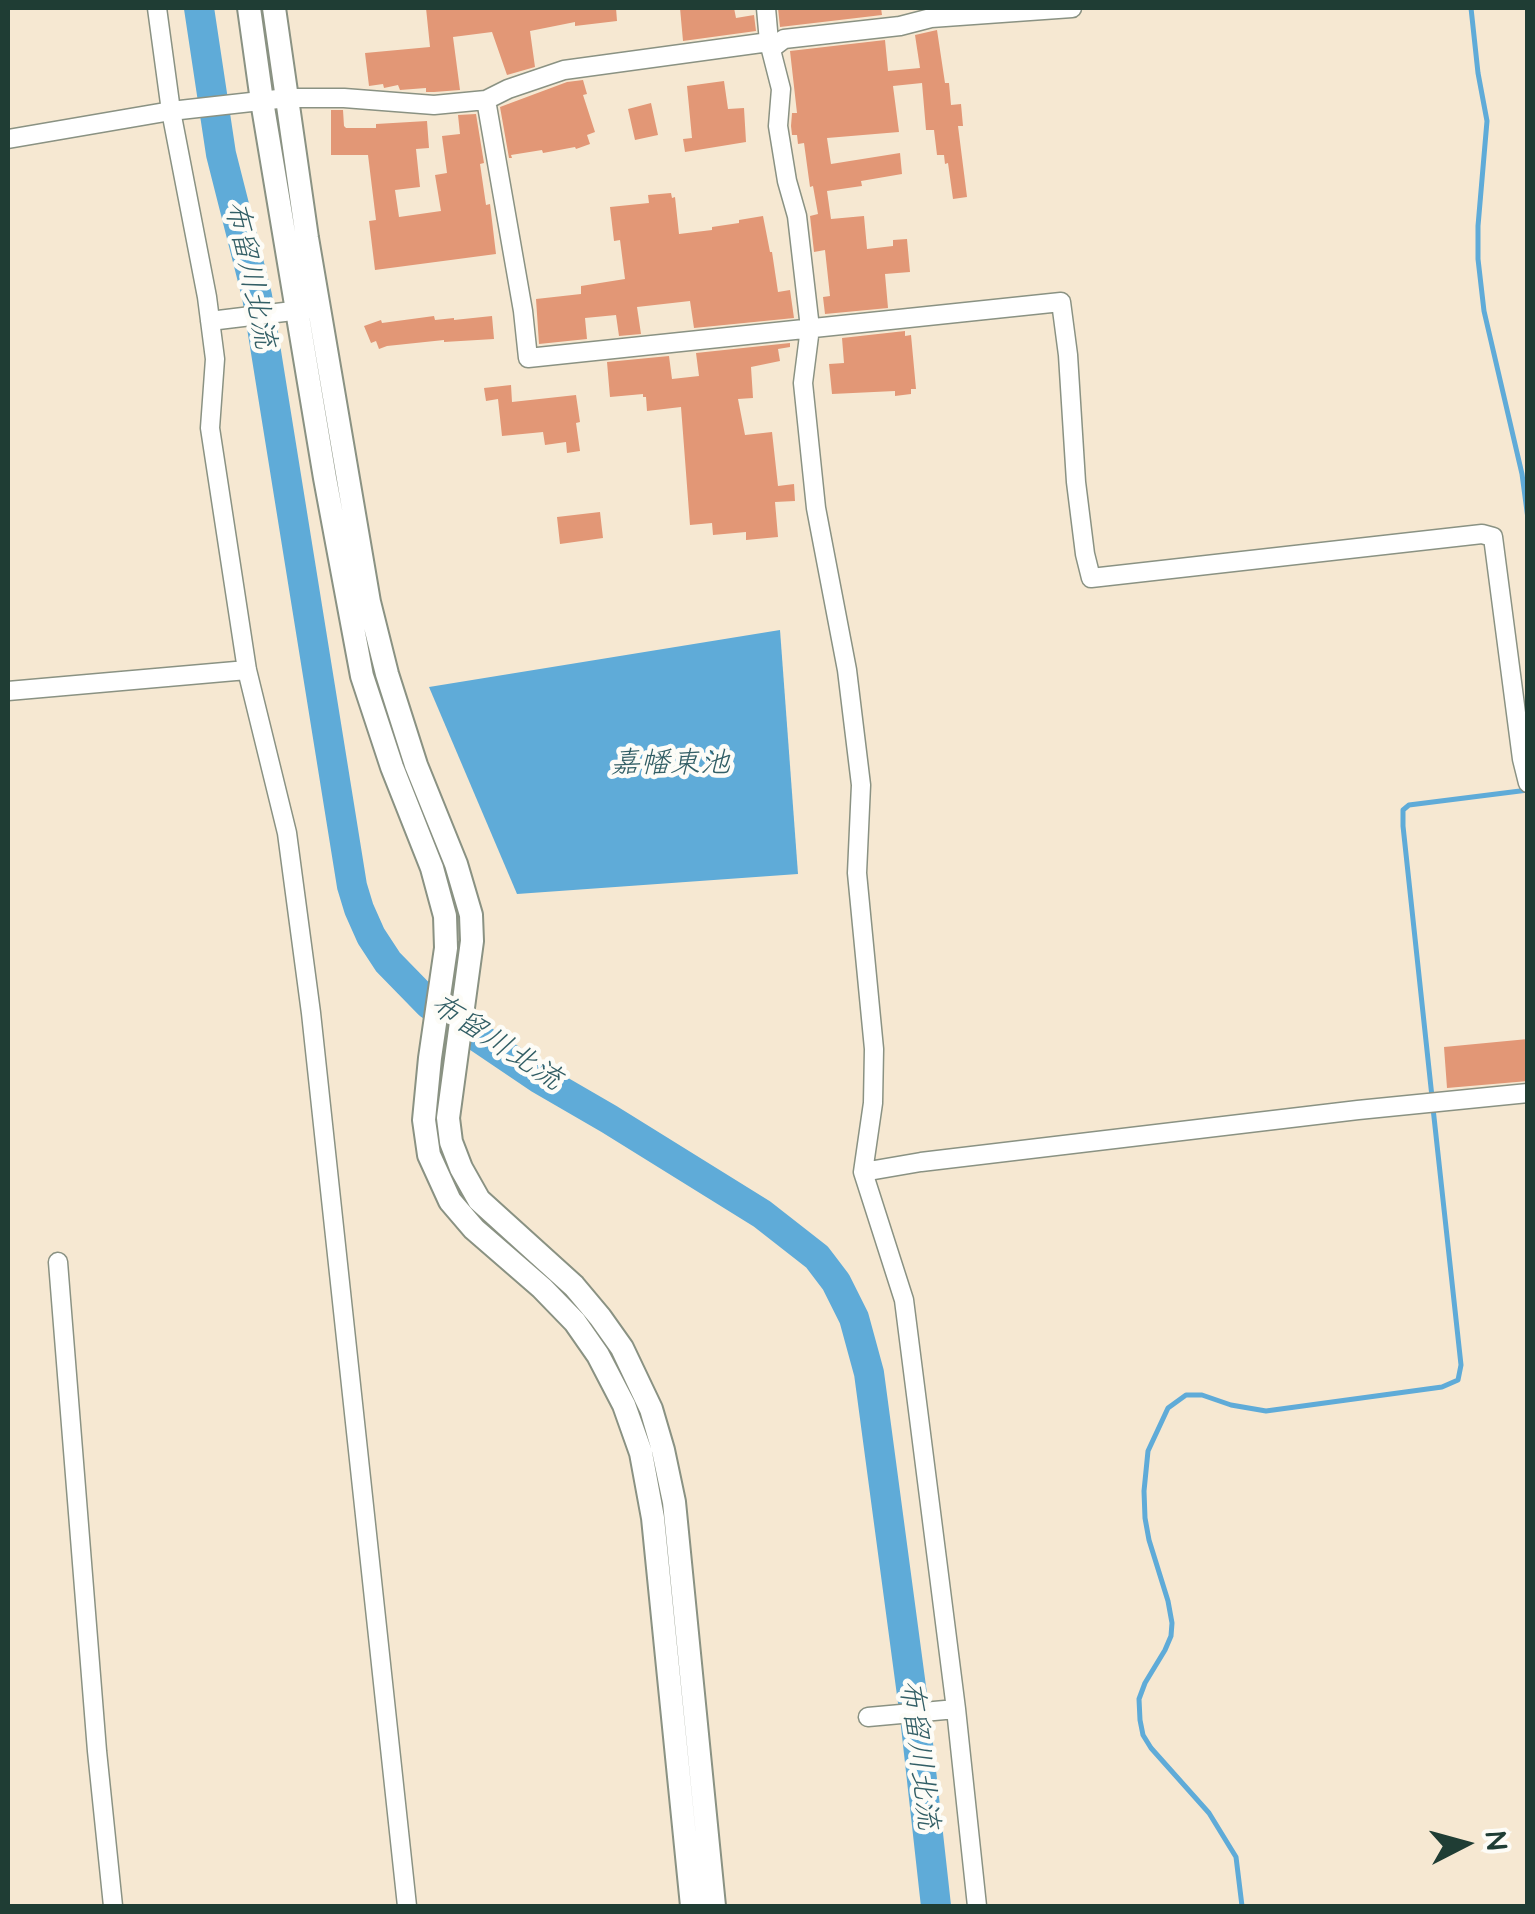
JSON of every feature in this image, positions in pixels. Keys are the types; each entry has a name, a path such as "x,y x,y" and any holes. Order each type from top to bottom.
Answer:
{"street":[{"path":"157,8 214,320 210,428 247,670 287,833 311,1012 407,1906"},
{"path":"249,8 254,101 378,638 416,765 456,864 471,915 472,941 448,1118 451,1142 460,1168 479,1200 574,1286 600,1317 636,1374 655,1422 674,1502 714,1906"},
{"path":"274,8 286,98 300,310 344,586 362,676 432,868 444,916 446,948 424,1120 429,1155 450,1201 474,1229 575,1322 624,1404 641,1454 653,1518 692,1906"},
{"path":"766,8 781,88 778,126 786,181 797,216 810,328 803,384 814,490 848,670 861,785 857,874 874,1050 863,1172 904,1300 949,1710 977,1906"},
{"path":"8,139 176,110 286,98 434,105 486,100 564,70 771,45 930,18 1072,8"},
{"path":"486,100 528,358 1062,302 1076,482 1091,578 1482,534 1493,537 1528,783"},
{"path":"214,320 300,310"},
{"path":"8,691 247,670"},
{"path":"863,1172 1358,1110 1528,1093"},
{"path":"58,1262 113,1906"},
{"path":"868,1717 949,1710"}],"water":[{"name":"嘉幡東池","path":"780,630 798,874 517,894 429,687"}],"building":[{"path":"426,8 616,8 617,21 575,26 575,22 530,31 535,67 507,75 492,32 453,37 460,90 426,92 426,88 400,90 398,85 369,86 365,53 430,47"},
{"path":"680,8 734,8 736,18 754,15 756,31 683,41"},
{"path":"778,8 881,8 882,15 780,27"},
{"path":"937,30 951,105 961,104 963,126 958,126 967,197 953,199 948,163 945,164 944,155 937,155 934,130 926,130 922,83 893,86 899,132 827,138 831,164 900,153 902,174 827,191 831,219 864,216 867,249 893,246 893,240 907,239 910,272 885,274 888,308 825,314 823,297 830,296 825,250 814,252 810,216 818,214 813,186 810,187 804,143 798,144 797,135 792,135 792,113 797,113 790,51 885,40 888,71 920,68 915,35"},
{"path":"583,80 587,94 583,95 595,132 587,135 590,144 509,158 500,107 567,82"},
{"path":"724,81 728,109 744,108 746,142 685,152 683,139 692,138 687,86"},
{"path":"651,103 658,135 635,140 628,109"},
{"path":"331,110 343,110 346,128 427,121 429,148 416,149 420,187 395,190 399,217 441,211 435,175 447,173 442,136 460,134 458,115 476,114 484,163 480,164 496,254 375,270 369,221 376,220 368,155 331,155"},
{"path":"671,193 675,197 679,234 712,230 763,216 778,292 790,290 794,318 694,328 690,301 637,307 641,334 619,336 616,315 585,318 587,339 539,344 536,299 581,294 581,286 625,279 620,240 614,241 610,207 649,203 648,195"},
{"path":"434,316 435,320 454,320 492,316 494,339 444,340 379,349 376,341 371,343 364,326 381,320 382,323"},
{"path":"905,331 905,336 911,335 916,389 911,389 911,394 832,394 829,364 844,363 842,338"},
{"path":"790,343 790,347 778,349 780,361 751,367 753,398 738,399 745,435 772,432 778,486 794,484 795,501 775,502 778,537 746,540 746,532 713,535 712,523 690,525 681,407 647,411 643,394 610,397 607,362 669,356 672,379 699,376 696,353"},
{"path":"511,385 512,402 576,395 580,451 567,453 566,442 545,445 543,432 502,436 498,399 486,401 484,388"},
{"path":"600,512 603,538 560,544 557,517"},
{"path":"1528,1039 1528,1081 1447,1088 1444,1047"}],"waterway":[{"name":"布留川北流","path":"199,8 221,154 257,296 352,886 359,909 388,962 429,1004 540,1079 762,1214 817,1257 836,1282 854,1318 869,1373 936,1906"},
{"path":"1471,8 1487,121 1478,259 1484,311 1522,474 1528,519"},
{"path":"1432,1097 1403,810 1409,805 1528,790"},
{"path":"1242,1906 1236,1857 1209,1813 1143,1735 1139,1699 1165,1650 1172,1623 1145,1518 1148,1451 1168,1408 1186,1395 1202,1395 1266,1411 1442,1387 1458,1380 1461,1365 1433,1108"}]}
